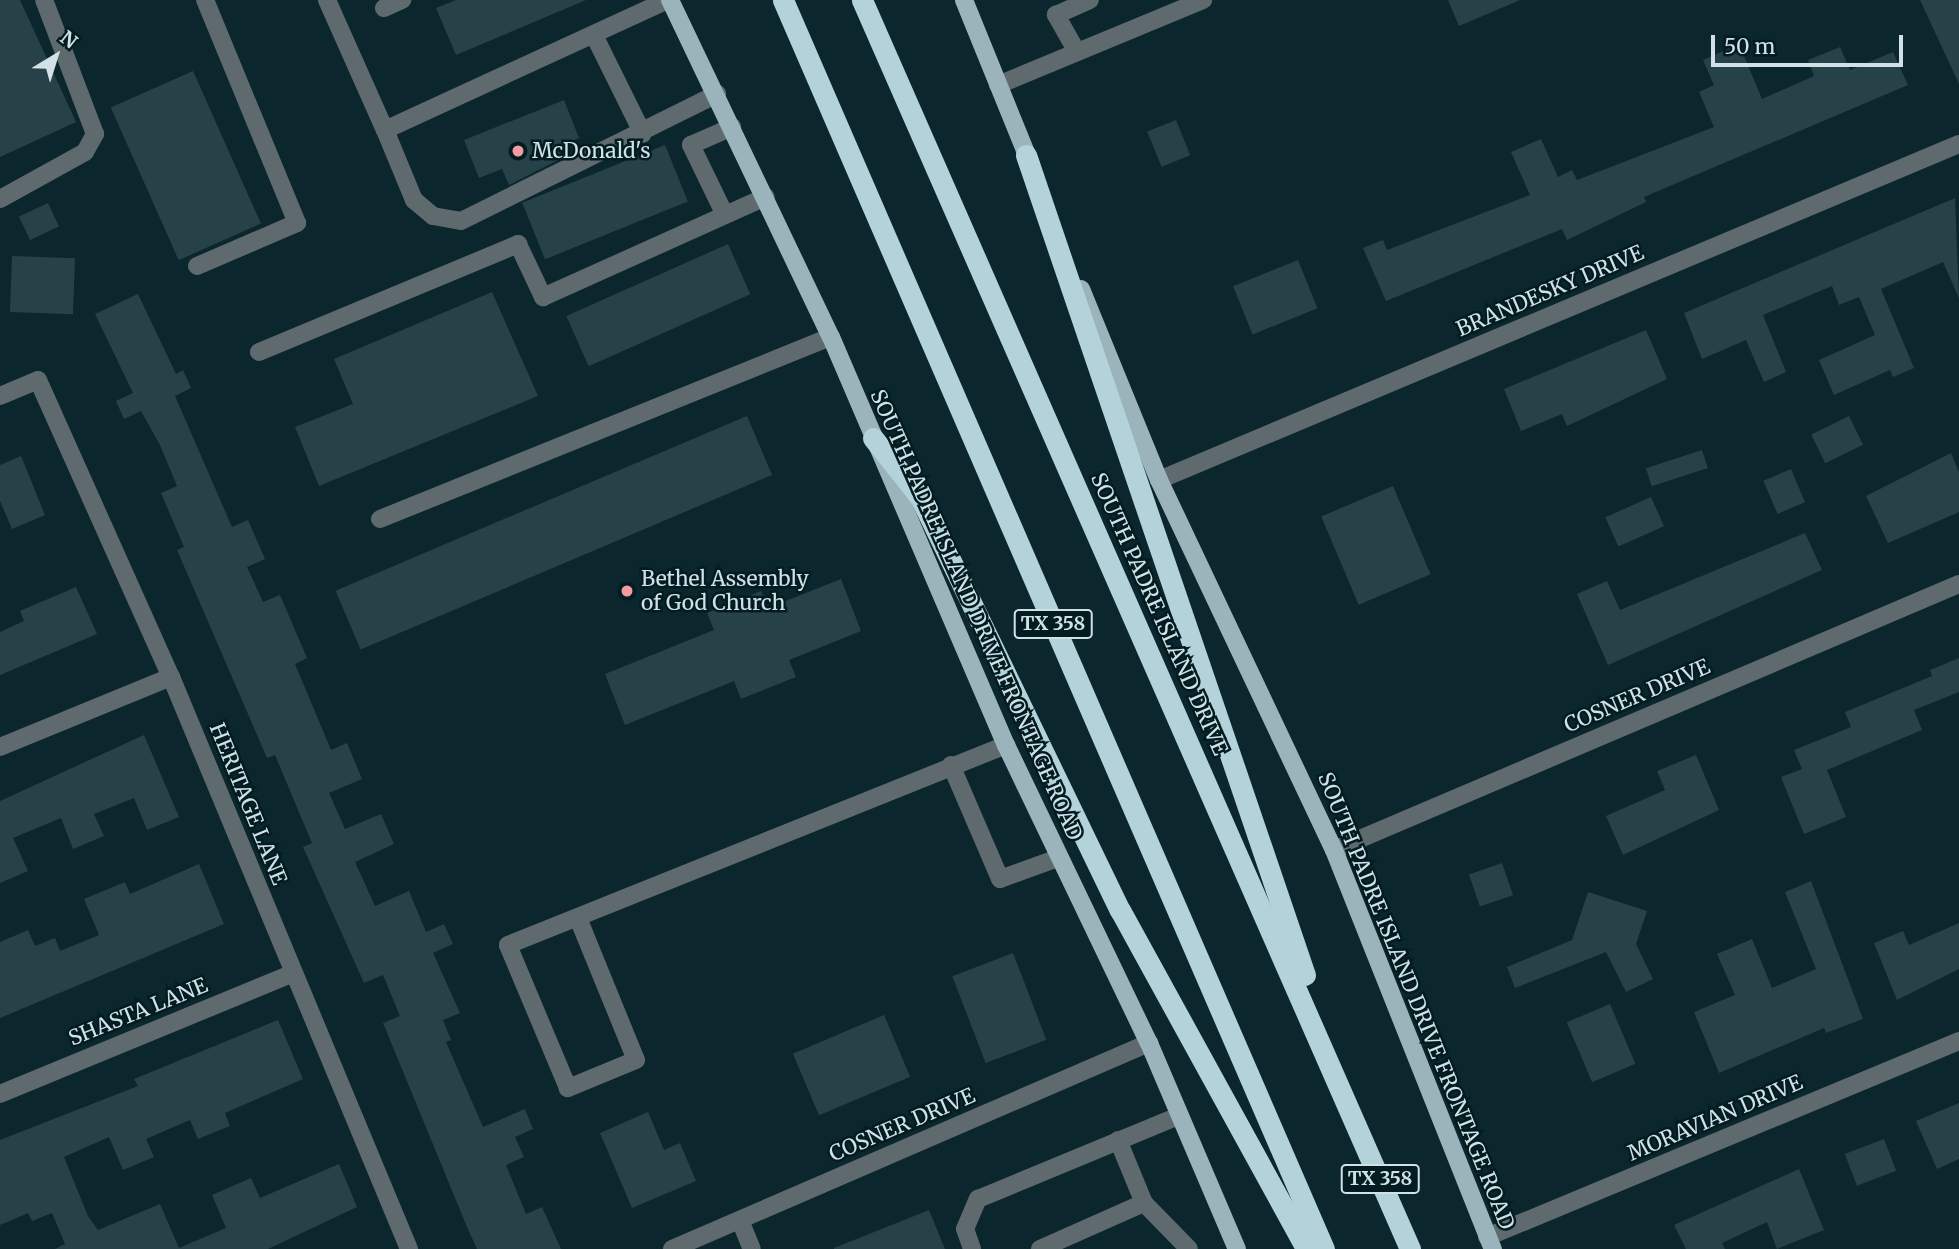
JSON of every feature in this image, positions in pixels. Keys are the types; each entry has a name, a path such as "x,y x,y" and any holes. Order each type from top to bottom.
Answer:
{"highway":[{"name":"TX 358","path":"783,0 1324,1249"},
{"name":"SOUTH PADRE ISLAND DRIVE","path":"862,0 1351,1109 1410,1249"},
{"path":"1026,155 1351,1109"},
{"path":"873,438 920,496 1120,910 1306,1249"}],"main road":[{"name":"SOUTH PADRE ISLAND DRIVE FRONTAGE ROAD","path":"669,0 717,94 831,337 1006,745 1149,1043 1236,1249"},
{"name":"SOUTH PADRE ISLAND DRIVE FRONTAGE ROAD","path":"962,3 1160,480 1334,850 1490,1243"}],"street":[{"path":"0,199 85,152 95,134 44,0"},
{"path":"197,266 297,223 205,0"},
{"path":"327,0 414,200 448,222 461,221 643,134 717,94"},
{"path":"384,8 402,0"},
{"path":"385,130 669,0"},
{"path":"1077,52 1053,7 1090,0"},
{"path":"998,85 1203,0"},
{"path":"594,34 643,134"},
{"path":"725,215 691,145 732,127"},
{"name":"BRANDESKY DRIVE","path":"1160,480 1959,144"},
{"path":"259,352 518,244 543,297 766,197"},
{"path":"380,519 831,337"},
{"name":"HERITAGE LANE","path":"0,396 38,380 171,677 408,1249"},
{"name":"COSNER DRIVE","path":"1334,850 1959,584"},
{"path":"0,747 171,677"},
{"path":"578,918 636,1060 568,1088 508,945 1006,745"},
{"path":"951,765 1000,878 1058,858"},
{"name":"SHASTA LANE","path":"0,1094 293,973"},
{"name":"MORAVIAN DRIVE","path":"1490,1243 1959,1041"},
{"name":"COSNER DRIVE","path":"673,1249 1149,1043"},
{"path":"972,1249 965,1229 978,1199 1178,1116"},
{"path":"1118,1140 1144,1203 1189,1249"},
{"path":"1040,1249 1144,1203"},
{"path":"740,1220 752,1249"}],"building":[{"path":"0,0 20,0 76,122 0,157"},
{"path":"456,0 586,0 456,55 436,8"},
{"path":"1448,0 1520,0 1459,26"},
{"path":"1920,0 1959,0 1959,84"},
{"path":"1739,44 1762,99 1814,76 1808,60 1840,47 1850,70 1893,52 1908,85 1644,197 1646,202 1567,240 1562,229 1386,301 1363,248 1383,240 1387,250 1530,195 1511,152 1541,139 1558,177 1572,170 1577,180 1714,127 1699,92 1714,85 1703,60"},
{"path":"193,71 261,224 179,260 111,108"},
{"path":"564,100 579,138 558,147 562,158 509,185 502,169 479,178 464,140"},
{"path":"1176,120 1190,155 1161,167 1147,132"},
{"path":"665,145 688,202 545,259 522,203"},
{"path":"1955,198 1959,298 1943,262 1881,289 1914,368 1893,377 1890,370 1834,395 1819,360 1875,335 1859,297 1839,305 1832,286 1763,315 1786,372 1764,382 1746,340 1702,359 1684,313"},
{"path":"48,203 59,227 30,240 19,217"},
{"path":"728,244 750,294 589,366 566,316"},
{"path":"12,256 75,258 73,314 10,312"},
{"path":"1298,260 1317,308 1253,334 1233,286"},
{"path":"492,292 538,396 319,486 295,427 353,404 334,359"},
{"path":"138,294 176,374 183,370 191,388 175,396 232,527 248,520 265,559 247,567 263,602 280,595 307,658 295,664 331,750 347,743 362,779 329,793 345,829 381,814 394,844 355,862 375,906 409,891 426,932 444,924 453,944 433,953 460,1013 443,1020 451,1040 446,1042 483,1127 525,1109 533,1129 515,1137 524,1157 506,1165 526,1214 542,1207 561,1249 477,1249 467,1227 383,1023 400,1016 383,975 364,983 303,847 312,843 275,755 267,758 177,550 184,547 161,493 177,486 160,445 141,411 124,419 116,401 133,393 95,314"},
{"path":"1646,330 1667,379 1567,426 1562,414 1521,431 1504,389"},
{"path":"747,416 772,475 361,650 336,591"},
{"path":"1849,416 1863,445 1825,463 1811,434"},
{"path":"1702,450 1708,468 1652,486 1646,468"},
{"path":"1951,453 1959,472 1959,512 1888,543 1866,496"},
{"path":"21,456 45,515 12,529 0,501 0,465"},
{"path":"1791,469 1805,502 1777,514 1763,481"},
{"path":"1393,486 1431,574 1359,605 1321,516"},
{"path":"1651,497 1664,526 1618,547 1605,517"},
{"path":"1805,533 1822,570 1608,665 1577,594 1607,581 1620,610"},
{"path":"841,579 861,631 789,660 796,677 741,699 734,681 625,725 605,674 714,630 707,613 761,591 768,608"},
{"path":"76,587 97,634 0,675 0,632 24,621 20,611"},
{"path":"1959,658 1959,692 1914,710 1922,730 1827,770 1846,817 1804,834 1781,777 1802,769 1794,750 1851,727 1845,712 1932,676 1930,670"},
{"path":"144,735 179,817 147,830 134,798 94,814 104,836 73,849 61,818 13,838 28,871 0,883 0,801"},
{"path":"1696,755 1719,810 1623,855 1606,816 1665,790 1657,771"},
{"path":"1502,863 1513,895 1480,907 1469,874"},
{"path":"199,864 224,924 0,1018 0,942 28,930 35,946 55,938 60,951 99,935 84,899 125,882 130,894"},
{"path":"1811,881 1863,1019 1826,1033 1824,1028 1719,1073 1694,1012 1735,995 1717,954 1752,939 1772,988 1816,969 1785,892"},
{"path":"1588,892 1647,911 1636,944 1653,979 1626,992 1606,952 1515,988 1507,967 1572,940"},
{"path":"1959,923 1959,969 1897,1000 1874,943 1903,931 1909,945"},
{"path":"1013,953 1046,1040 986,1063 952,976"},
{"path":"1610,1004 1635,1064 1592,1082 1567,1022"},
{"path":"884,1015 910,1077 819,1115 793,1054"},
{"path":"278,1020 303,1079 225,1113 230,1126 198,1139 190,1120 146,1139 154,1157 123,1170 109,1137 64,1157 88,1216 98,1230 160,1204 179,1248 226,1228 212,1195 251,1178 260,1198 339,1164 357,1207 268,1249 55,1249 65,1244 52,1213 32,1221 28,1213 0,1225 0,1140 138,1086 134,1079"},
{"path":"1959,1103 1959,1159 1937,1169 1916,1121"},
{"path":"648,1112 664,1150 680,1143 696,1181 632,1208 600,1133"},
{"path":"1884,1139 1896,1171 1857,1186 1845,1154"},
{"path":"1799,1169 1824,1230 1777,1249 1767,1222 1722,1243 1725,1249 1686,1249 1674,1225"},
{"path":"929,1210 945,1249 834,1249 834,1248"}],"place":[{"name":"McDonald's","path":"518,151"},
{"name":"Bethel Assembly of God Church","path":"627,591"}]}
